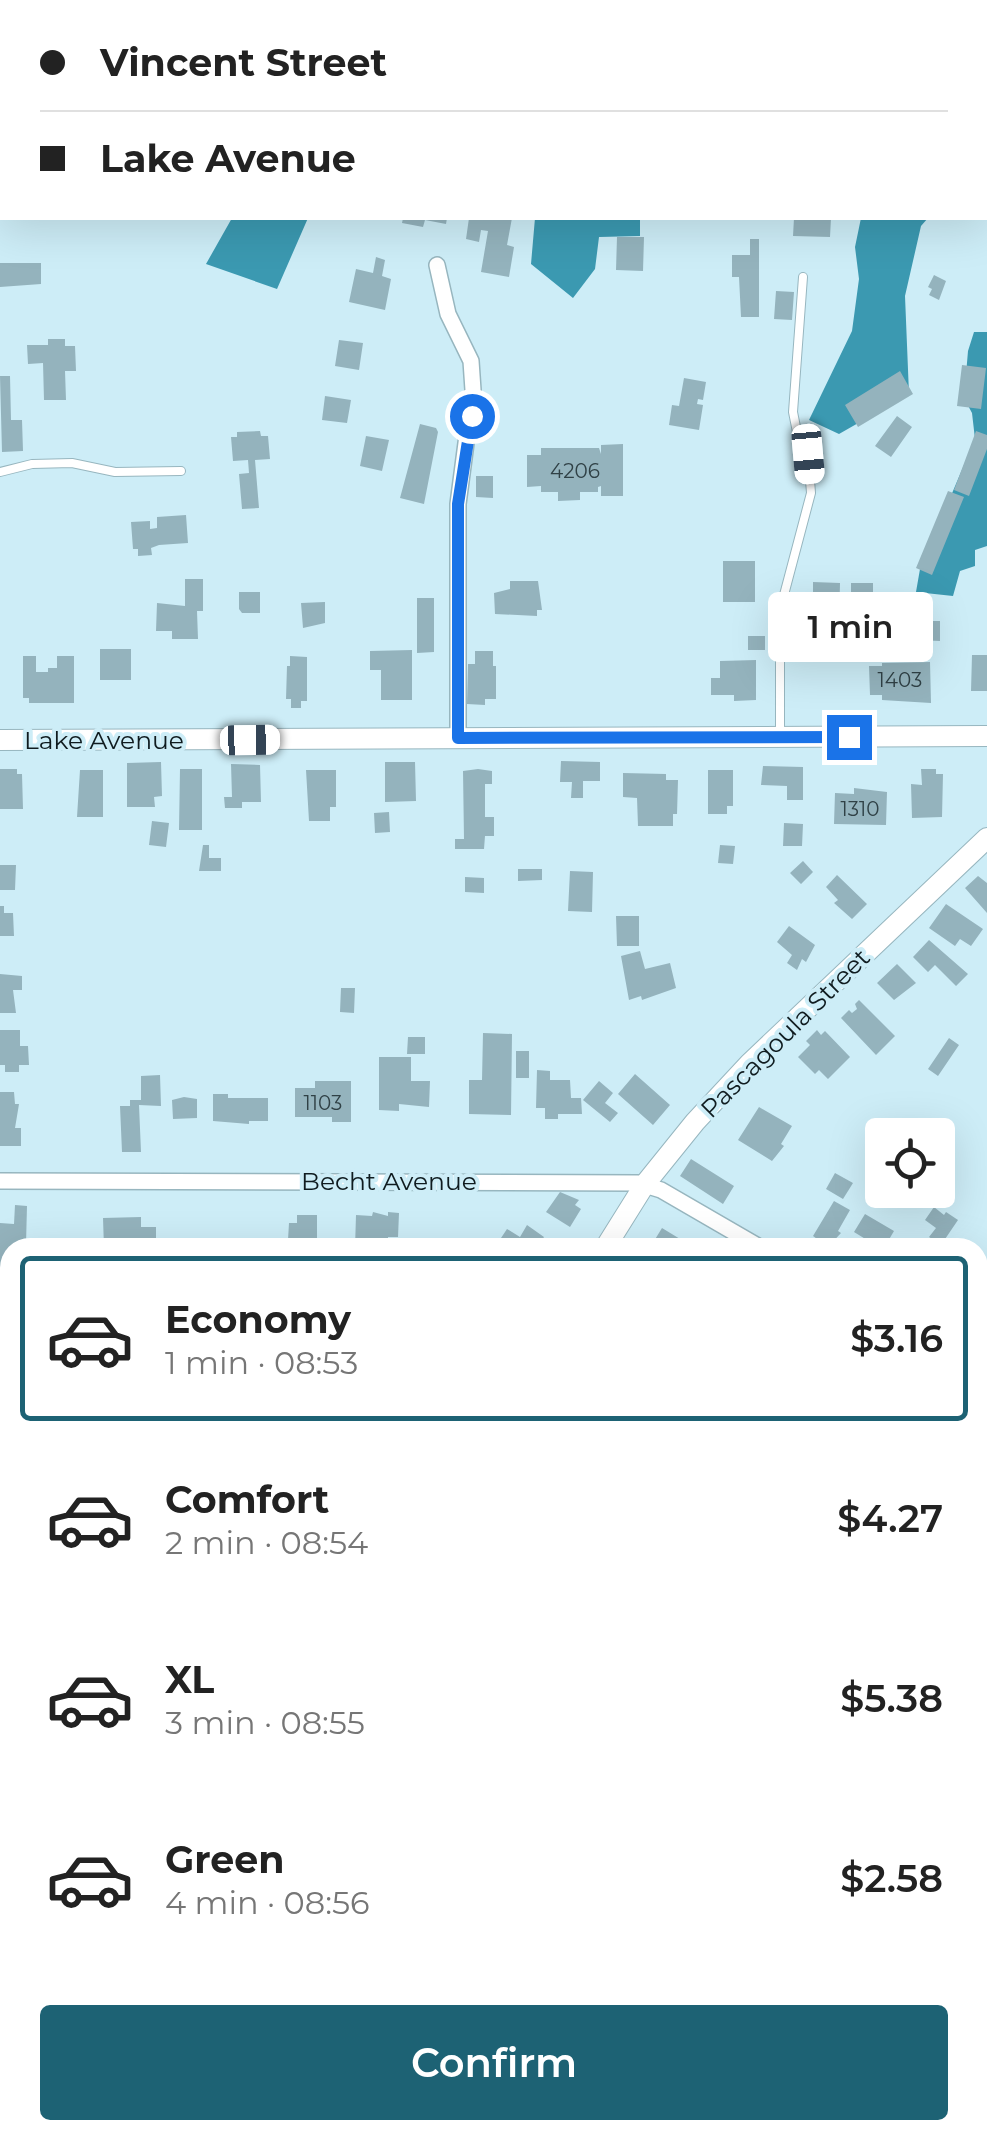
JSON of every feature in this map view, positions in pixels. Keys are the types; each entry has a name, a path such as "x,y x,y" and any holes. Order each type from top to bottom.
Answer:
{"street":[{"path":"437,265 448,314 471,361 472,416 458,504 458,738"},
{"name":"Lake Avenue","path":"0,740 987,736"},
{"name":"Pascagoula Street","path":"611,1238 645,1184 750,1064 987,838"},
{"name":"Becht Avenue","path":"0,1181 645,1184 743,1238"}],"lane":[{"path":"780,737 780,610 811,493 808,454 797,432 792,401 803,276"},
{"path":"0,472 32,464 72,463 115,472 181,471"}],"water":[{"path":"231,220 307,220 277,289 206,264"},
{"path":"535,220 640,220 640,236 599,237 595,269 573,298 531,264"},
{"path":"861,220 926,220 921,226 905,296 909,394 839,434 809,420 852,331 859,279 855,247"},
{"path":"974,332 987,332 987,546 975,550 975,566 960,571 953,596 916,592 920,569 975,439 972,413 964,398 968,351"}],"building":[{"path":"403,220 425,220 423,227 402,223"},
{"path":"469,220 512,220 507,245 514,247 509,277 481,272 488,231 481,230 479,242 466,239"},
{"path":"794,220 831,220 830,237 793,236"},
{"path":"617,237 644,237 643,271 616,270"},
{"path":"750,239 759,239 759,317 741,317 739,277 732,277 732,255 750,255"},
{"path":"376,257 385,260 382,276 391,279 385,310 349,302 356,269 373,273"},
{"path":"0,263 41,263 41,284 0,287"},
{"path":"934,275 946,281 939,300 929,295"},
{"path":"776,291 794,292 792,320 774,319"},
{"path":"48,339 65,339 65,346 75,346 76,371 65,371 66,400 44,400 43,363 28,364 27,345 48,345"},
{"path":"339,340 363,343 359,370 335,366"},
{"path":"962,365 986,368 981,409 957,406"},
{"path":"900,371 913,394 858,427 845,405"},
{"path":"0,376 10,376 11,420 22,420 23,451 2,452"},
{"path":"684,378 706,382 703,400 698,399 697,404 703,405 699,430 669,425 672,405 679,406"},
{"path":"325,396 351,400 347,423 322,420"},
{"path":"897,416 912,427 891,457 875,446"},
{"path":"420,424 438,432 424,504 400,498"},
{"path":"260,431 261,436 268,436 270,459 255,460 259,508 242,509 239,474 249,473 248,460 233,461 231,437 237,437 237,432"},
{"path":"976,431 987,435 987,449 969,496 954,490"},
{"path":"366,436 389,440 382,471 360,466"},
{"path":"623,444 623,496 601,496 601,486 598,492 580,492 580,500 558,501 558,492 541,492 541,486 527,487 527,455 541,455 541,448 599,448 601,454 601,445"},
{"path":"476,476 493,476 493,498 476,497"},
{"path":"948,491 964,497 932,575 916,568"},
{"path":"186,515 188,543 159,545 151,548 152,555 138,556 138,549 133,549 131,522 150,521 150,529 157,528 157,517"},
{"path":"723,561 755,561 755,602 723,602"},
{"path":"185,579 203,579 203,611 197,611 198,639 172,639 172,631 156,631 157,603 185,606"},
{"path":"510,581 538,581 542,610 537,610 537,616 495,614 494,593 510,589"},
{"path":"813,582 840,583 839,626 812,625 812,615 800,614 801,599 813,600"},
{"path":"851,583 873,583 873,615 851,614"},
{"path":"239,592 260,592 260,613 242,613"},
{"path":"417,598 434,598 434,652 417,653"},
{"path":"325,602 325,623 303,628 301,603"},
{"path":"916,621 940,621 940,641 917,640"},
{"path":"748,636 765,636 765,650 748,650"},
{"path":"100,649 131,649 131,680 100,680"},
{"path":"412,650 412,700 381,700 381,670 370,670 370,651"},
{"path":"475,651 493,651 496,666 496,699 485,699 485,705 467,704 468,664 475,664"},
{"path":"972,655 987,655 987,691 971,691"},
{"path":"23,656 36,656 36,672 48,672 48,668 57,668 57,656 74,656 74,703 29,703 29,698 23,698"},
{"path":"290,656 307,657 307,701 301,701 301,708 291,708 291,699 286,699"},
{"path":"756,660 756,700 734,701 734,695 711,695 711,678 720,678 720,661"},
{"path":"930,662 931,703 882,700 882,695 870,695 869,666"},
{"path":"561,761 600,762 600,781 583,781 583,798 571,798 572,782 560,782"},
{"path":"161,762 162,796 154,797 155,807 127,807 127,763"},
{"path":"385,762 415,762 416,801 385,802"},
{"path":"231,764 260,765 261,802 242,802 242,808 225,808 224,797 232,797"},
{"path":"763,766 803,767 803,800 787,800 787,786 761,785"},
{"path":"0,769 17,769 17,774 22,774 23,809 0,809"},
{"path":"180,769 202,769 202,830 179,830"},
{"path":"921,769 936,769 936,774 943,774 942,817 912,818 911,784 922,785"},
{"path":"80,770 103,770 103,817 77,817"},
{"path":"306,770 336,770 336,807 330,807 330,821 309,821"},
{"path":"708,770 733,770 733,806 727,806 727,814 708,814"},
{"path":"463,771 492,771 492,784 485,784 485,817 494,817 494,836 485,836 484,849 455,849 455,839 464,839"},
{"path":"623,773 666,774 666,780 678,780 673,826 638,826 637,798 623,797"},
{"path":"854,788 887,792 886,825 834,824 835,793 854,794"},
{"path":"389,812 390,832 375,833 374,813"},
{"path":"152,821 169,823 166,847 149,845"},
{"path":"784,823 803,824 802,846 783,846"},
{"path":"203,845 209,845 209,858 221,858 221,871 199,871"},
{"path":"720,845 735,846 733,864 718,863"},
{"path":"803,861 813,872 801,884 790,873"},
{"path":"0,865 16,865 15,890 0,890"},
{"path":"518,869 542,869 542,880 518,881"},
{"path":"570,871 593,872 592,912 568,911"},
{"path":"837,875 867,904 852,919 834,903 838,900 826,887"},
{"path":"978,876 987,883 987,913 965,888"},
{"path":"465,877 484,878 484,893 465,892"},
{"path":"946,904 983,929 971,946 960,939 955,946 929,928"},
{"path":"0,906 4,906 4,913 13,913 14,936 0,936"},
{"path":"616,916 639,916 639,946 617,946"},
{"path":"789,926 815,945 797,970 787,963 792,955 777,942"},
{"path":"929,940 968,974 956,986 935,965 928,972 913,957"},
{"path":"640,951 645,969 670,963 676,988 642,1000 641,996 629,1000 621,956"},
{"path":"897,964 916,983 894,1000 877,983"},
{"path":"0,974 22,976 22,990 13,990 16,1013 0,1013"},
{"path":"341,988 355,988 354,1013 340,1012"},
{"path":"859,1000 895,1036 876,1055 841,1018 849,1010 852,1013 857,1009 855,1004"},
{"path":"0,1030 20,1030 20,1046 28,1046 29,1065 19,1065 19,1072 5,1072 5,1065 0,1065"},
{"path":"817,1030 821,1035 825,1031 850,1057 828,1079 819,1070 815,1074 798,1057"},
{"path":"483,1033 512,1034 511,1115 469,1114 469,1080 482,1080"},
{"path":"408,1037 425,1037 425,1054 407,1054"},
{"path":"949,1038 959,1045 938,1076 928,1069"},
{"path":"516,1051 529,1051 529,1078 516,1078"},
{"path":"379,1057 411,1057 411,1081 430,1081 429,1107 399,1104 399,1111 379,1110"},
{"path":"537,1070 550,1071 550,1080 570,1080 571,1098 581,1098 582,1114 558,1114 558,1119 545,1119 545,1108 536,1108"},
{"path":"635,1074 670,1105 653,1125 618,1094"},
{"path":"160,1075 161,1106 139,1105 141,1152 122,1152 120,1106 130,1106 130,1100 141,1100 141,1076"},
{"path":"315,1081 351,1081 351,1122 332,1122 332,1117 295,1117 295,1088 315,1088"},
{"path":"599,1081 613,1093 605,1103 618,1113 610,1122 583,1100"},
{"path":"0,1092 14,1092 15,1104 19,1104 15,1128 21,1128 21,1146 0,1146"},
{"path":"213,1094 268,1098 268,1121 213,1121"},
{"path":"197,1099 197,1118 173,1119 172,1100"},
{"path":"759,1107 792,1126 772,1161 738,1140"},
{"path":"691,1159 734,1186 723,1204 680,1176"},
{"path":"835,1173 853,1183 843,1199 826,1189"},
{"path":"560,1192 579,1200 575,1205 581,1209 570,1227 546,1212"},
{"path":"834,1201 850,1210 836,1238 813,1236"},
{"path":"15,1205 27,1206 26,1238 0,1238 0,1223 14,1224"},
{"path":"933,1208 958,1220 946,1238 929,1237 936,1228 925,1220"},
{"path":"373,1212 388,1216 388,1212 399,1213 398,1237 355,1238 356,1215 372,1216"},
{"path":"865,1214 894,1231 890,1238 864,1238 854,1232"},
{"path":"297,1215 317,1215 317,1238 288,1238 289,1223 297,1223"},
{"path":"141,1217 141,1227 156,1227 156,1238 104,1238 103,1218"},
{"path":"527,1225 544,1237 501,1238 507,1229 520,1237"},
{"path":"662,1228 678,1238 656,1238"}],"route":[{"path":"472,416 458,504 458,738 849,737"}]}
